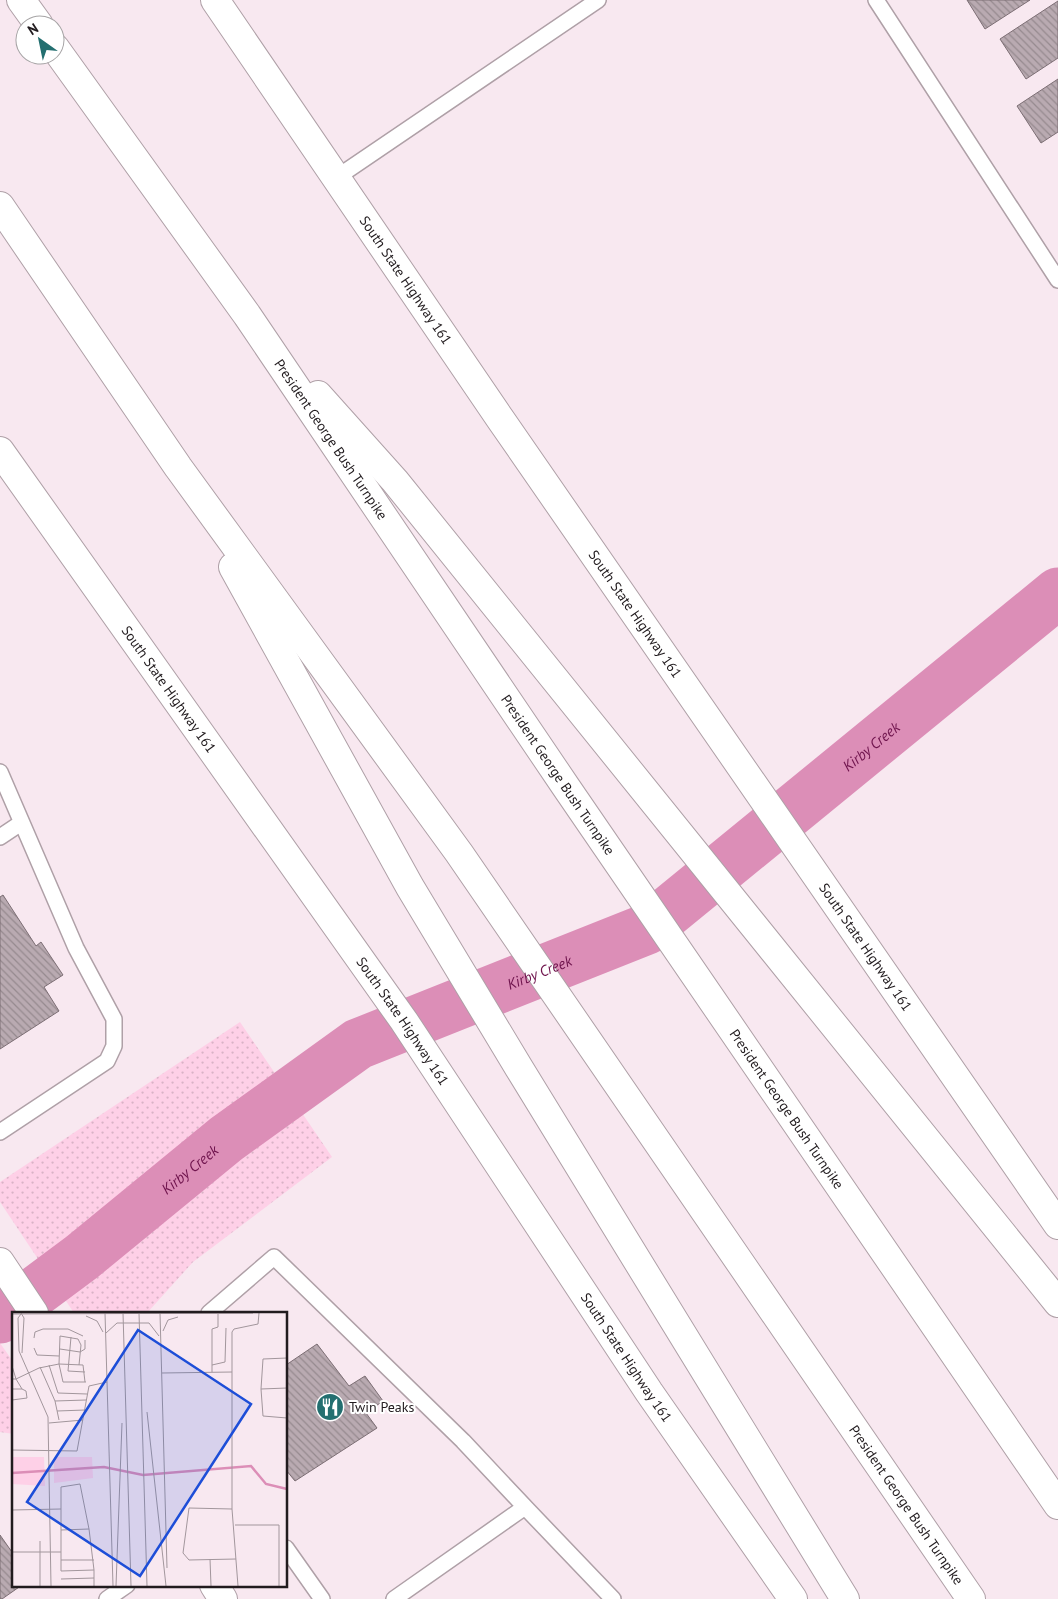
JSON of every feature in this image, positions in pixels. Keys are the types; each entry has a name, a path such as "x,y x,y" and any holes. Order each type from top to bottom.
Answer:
{"main road":[{"path":"21,0 32,15"},
{"name":"South State Highway 161","path":"215,0 501,420 1058,1225"},
{"name":"President George Bush Turnpike","path":"65,62 247,315 566,787 1058,1505"},
{"name":"President George Bush Turnpike","path":"0,206 178,467 459,853 971,1599"},
{"path":"247,315 395,481 1058,1303"},
{"path":"178,467 410,887 845,1599"},
{"name":"South State Highway 161","path":"5,469 136,644 404,1021 649,1392 793,1599"},
{"path":"0,1262 33,1312"},
{"path":"215,1586 223,1599"}],"lane":[{"path":"336,178 598,0"},
{"path":"876,0 1058,280"},
{"path":"0,772 76,948 114,1020 114,1046 107,1061 0,1132"},
{"path":"0,837 21,823"},
{"path":"210,1312 274,1257 463,1441 613,1599"},
{"path":"394,1599 525,1507"},
{"path":"288,1551 322,1599"}],"shaded area":[{"path":"240,1022 332,1157 193,1262 148,1312 73,1312 0,1202 0,1182"},
{"path":"0,1343 12,1360 12,1434 0,1432"}],"building":[{"path":"967,0 1030,0 985,29"},
{"path":"1058,1 1058,58 1026,79 1000,39"},
{"path":"1058,79 1058,132 1041,143 1017,106"},
{"path":"3,895 36,946 41,942 63,975 44,987 59,1011 0,1049 0,897"},
{"name":"Twin Peaks","path":"317,1344 349,1386 365,1376 383,1401 366,1413 377,1428 295,1481 288,1472 288,1364"},
{"path":"0,1535 12,1552 12,1586 21,1586 0,1599"}],"waterway":[{"name":"Kirby Creek","path":"0,1318 82,1257 226,1139 358,1044 647,929 1058,593"}],"place":[{"name":"Twin Peaks","path":"330,1407"}]}
